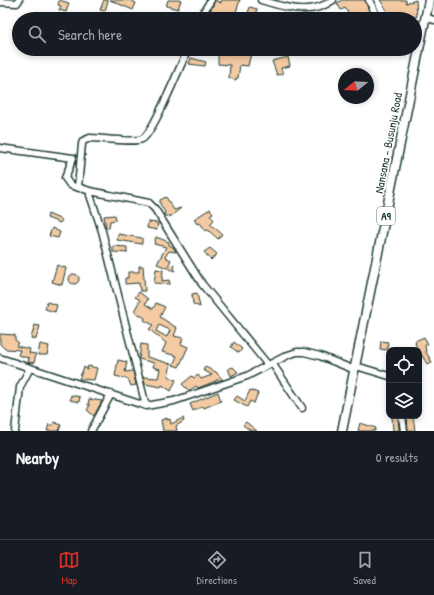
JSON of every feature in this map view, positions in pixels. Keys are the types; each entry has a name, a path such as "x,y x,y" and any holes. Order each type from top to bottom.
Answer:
{"main road":[{"name":"Nansana - Busunju Road","path":"422,22 425,17 429,0"},
{"name":"Nansana - Busunju Road","path":"342,431 356,368 413,56"}],"street":[{"path":"0,2 17,4 19,0"},
{"path":"203,12 211,0"},
{"path":"260,0 298,10 311,10 325,6 333,0"},
{"path":"369,0 375,12"},
{"path":"425,17 434,20"},
{"path":"78,188 84,141 90,138 136,140 144,138 154,122 185,56"},
{"path":"0,148 73,158 65,178 70,184 90,191 149,203 155,209 202,284 270,364 302,408"},
{"path":"90,191 92,204 102,231 146,406"},
{"path":"0,358 83,387 111,394 146,406 174,401 247,376 288,355 304,352 386,375"},
{"path":"15,431 20,387 30,368"},
{"path":"91,431 111,394"},
{"path":"402,419 404,431"}],"building":[{"path":"59,0 69,3 66,12 59,10 61,6 58,5"},
{"path":"104,0 108,0 105,11 100,10"},
{"path":"110,0 130,0 136,3 133,10"},
{"path":"168,0 181,0 178,9 166,6"},
{"path":"215,0 221,3 221,0 240,0 236,12 210,12"},
{"path":"342,0 365,0 369,12 347,12 345,8 341,10 337,3"},
{"path":"380,0 406,0 406,3 416,0 417,12 388,12"},
{"path":"250,7 257,9 256,12 248,12"},
{"path":"218,56 250,56 248,66 240,65 238,78 236,78 236,80 229,78 230,65 218,64"},
{"path":"288,57 290,66 281,68 283,74 277,75 272,61"},
{"path":"191,58 206,62 205,66 189,64"},
{"path":"166,197 174,210 181,208 170,217 169,215 167,217 164,214 165,212 160,204 160,200"},
{"path":"210,209 213,213 210,215 214,220 210,224 222,234 218,239 208,230 206,231 200,223 197,224 194,219"},
{"path":"48,214 62,220 60,223 47,218"},
{"path":"115,215 116,220 110,221 109,228 106,228 104,216"},
{"path":"148,222 158,223 157,230 147,228"},
{"path":"52,228 60,232 58,238 49,236"},
{"path":"118,234 142,238 142,244 117,240"},
{"path":"156,237 169,242 169,245 173,247 176,252 169,251 165,257 171,260 168,266 174,265 175,271 157,264 166,247 154,244"},
{"path":"113,246 127,247 127,253 113,252"},
{"path":"210,248 217,254 211,260 204,252"},
{"path":"57,265 66,268 62,285 52,282"},
{"path":"139,266 143,266 145,291 140,291 139,283 125,284 125,278 128,278 128,272 139,272"},
{"path":"156,269 163,270 162,281 169,280 170,284 154,283"},
{"path":"72,274 76,274 78,275 78,283 72,284 69,281 69,277"},
{"path":"139,292 148,299 145,304 153,309 156,303 165,307 160,317 177,328 174,336 183,338 181,344 188,347 179,367 173,365 177,356 162,352 166,343 149,329 153,325 144,320 145,318 134,311 140,300 135,297","holes":["159,325 170,330 167,337 156,331"]},
{"path":"197,293 200,307 193,304 192,294"},
{"path":"47,302 57,305 55,312 45,309"},
{"path":"35,325 40,326 36,339 31,338"},
{"path":"0,334 15,335 15,340 19,343 16,346 30,349 29,353 36,354 34,363 28,362 29,358 18,355 20,350 5,349 0,344"},
{"path":"424,337 428,344 425,345 426,352 432,362 427,364 422,356 422,347 417,347 415,341"},
{"path":"381,341 388,342 386,350 380,349"},
{"path":"234,342 242,349 239,353 231,347"},
{"path":"40,344 49,346 47,355 38,355"},
{"path":"141,344 147,345 147,357 171,364 168,376 176,380 171,391 162,385 161,387 145,384 143,377 158,378 160,369 153,367 154,363 139,359"},
{"path":"118,360 127,362 125,372 133,371 136,385 131,386 128,379 115,376"},
{"path":"88,366 97,368 94,380 79,379 84,367 87,369"},
{"path":"205,367 216,372 223,380 216,380 198,388 196,386 189,391 182,384 192,376 194,378 198,375 201,379 212,375 203,370"},
{"path":"233,367 238,372 231,376 228,369"},
{"path":"250,390 258,393 254,403 250,401 247,407 234,400 237,396 245,401"},
{"path":"218,392 221,401 204,408 203,406 193,411 190,404"},
{"path":"71,395 80,397 79,402 70,400"},
{"path":"89,399 102,401 94,416 87,410 90,405 88,405"},
{"path":"167,418 167,420 170,419 171,424 183,418 184,421 176,426 177,431 163,431 161,420"},
{"path":"392,419 398,419 399,431 393,431"},
{"path":"407,419 413,419 415,431 408,431"},
{"path":"54,422 61,425 59,431 47,431 49,424 52,426"},
{"path":"246,422 257,431 251,431 243,425"},
{"path":"360,423 376,428 375,431 358,431"}]}
